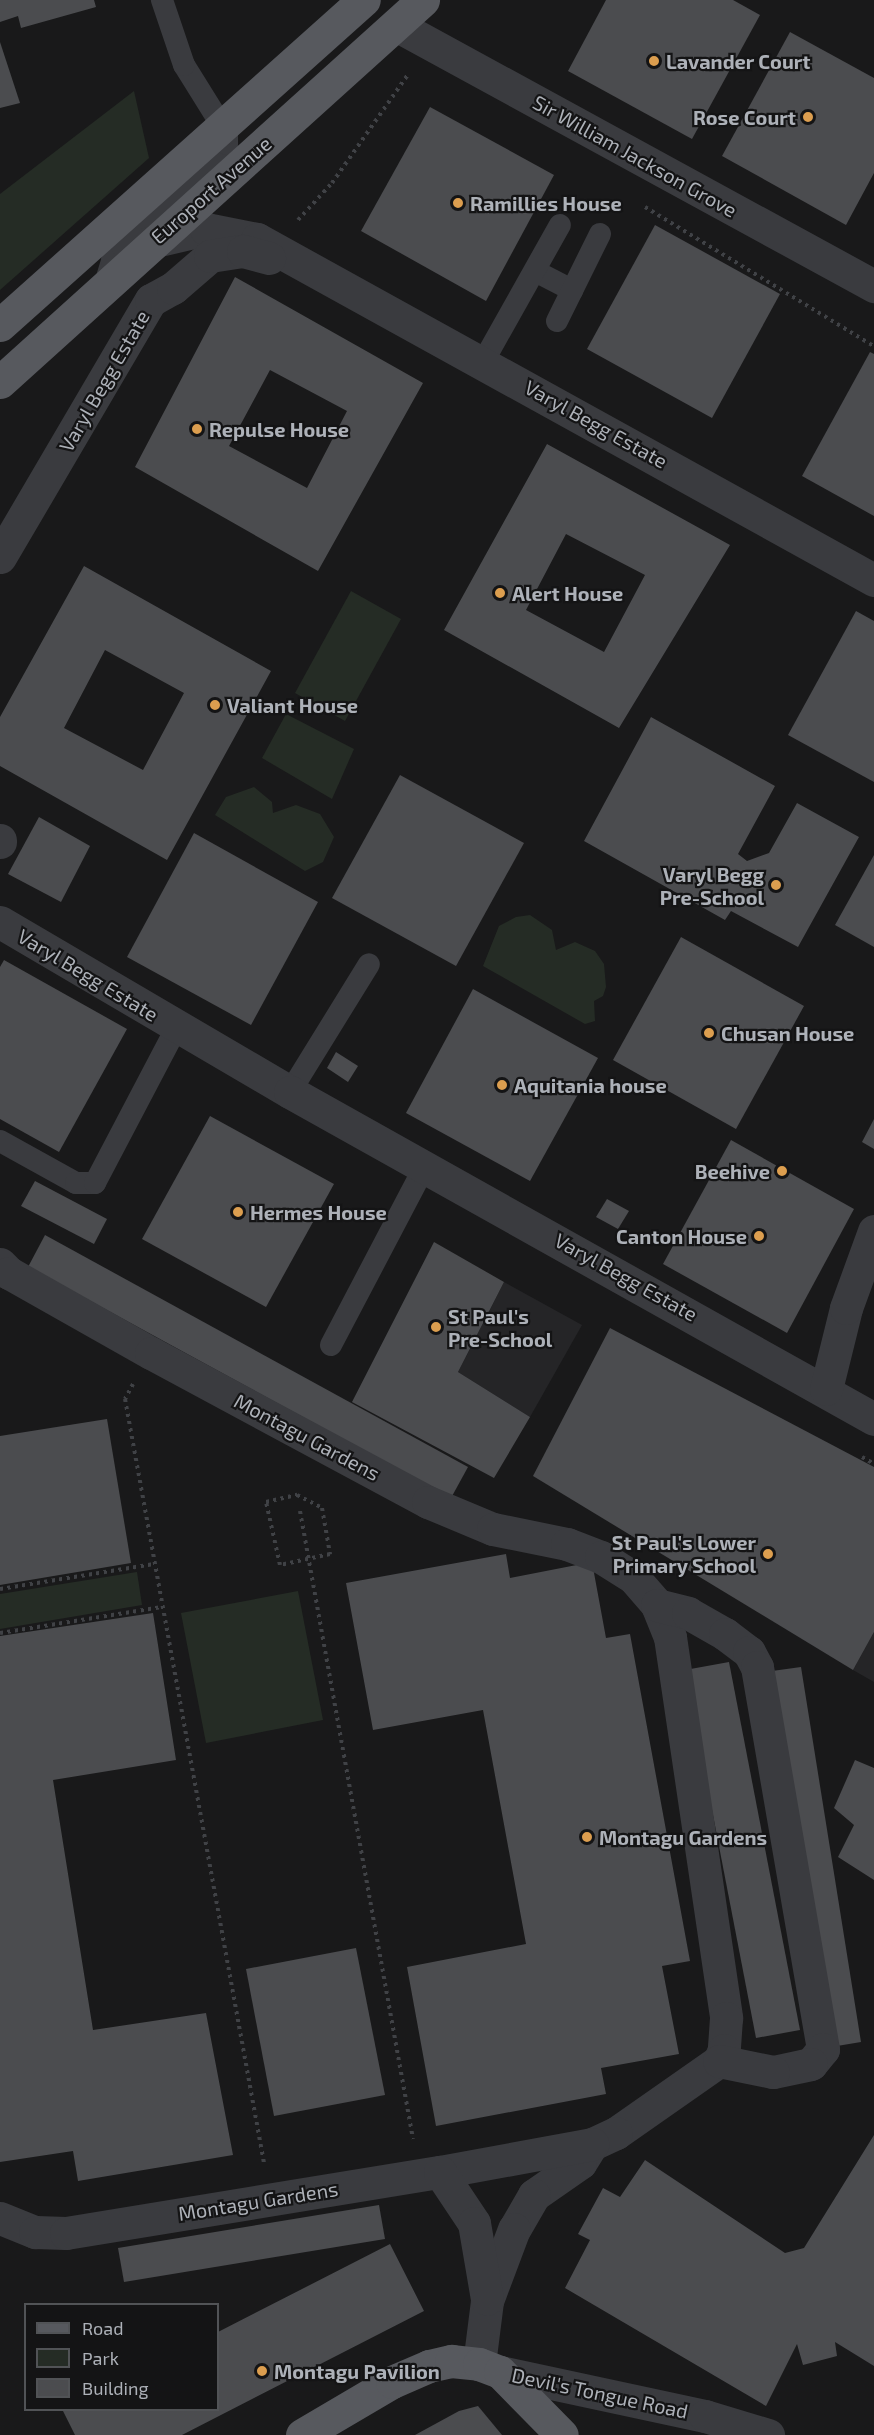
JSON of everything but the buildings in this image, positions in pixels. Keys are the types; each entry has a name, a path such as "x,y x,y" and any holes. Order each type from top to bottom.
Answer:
{"main road":[{"name":"Europort Avenue","path":"0,325 364,0"},
{"name":"Europort Avenue","path":"0,382 151,242 423,0"},
{"path":"302,2435 392,2382 429,2366 451,2361 490,2368 562,2435"}],"street":[{"name":"Sir William Jackson Grove","path":"396,25 874,286"},
{"name":"Varyl Begg Estate","path":"151,242 191,231 220,230 248,235 874,580"},
{"name":"Varyl Begg Estate","path":"3,544 151,300 173,288 210,256 221,254 243,251 316,272"},
{"name":"Varyl Begg Estate","path":"0,922 290,1092 826,1389 874,1419"},
{"path":"826,1389 846,1308 874,1231"},
{"name":"Montagu Gardens","path":"0,1264 9,1273 152,1353 428,1502 493,1529 567,1544 601,1557 633,1576 657,1605 669,1637 726,2018 724,2050 719,2061"},
{"path":"488,2301 514,2229 534,2195 580,2163 592,2144 616,2133 719,2061 773,2072 811,2064 823,2049 757,1667 749,1652 725,1634 688,1613 657,1605"},
{"name":"Montagu Gardens","path":"0,2218 35,2232 66,2233 430,2174 592,2144"},
{"path":"430,2174 474,2223 488,2301 490,2368"},
{"name":"Devil's Tongue Road","path":"490,2368 705,2416 768,2435"}],"lane":[{"path":"104,286 112,261 122,246 222,153 227,134 184,64 162,0"},
{"path":"483,363 560,225"},
{"path":"557,321 600,234"},
{"path":"535,271 573,290"},
{"path":"290,1092 369,963"},
{"name":"Varyl Begg Estate","path":"0,1141 76,1183 95,1183 177,1027"},
{"path":"331,1345 425,1166"}],"path":[{"path":"152,1353 125,1399 270,2199"},
{"path":"297,1495 322,1508 330,1554 308,1558 280,1565 266,1502 297,1495"},
{"path":"300,1511 430,2174"},
{"path":"0,1589 154,1564"},
{"path":"0,1633 162,1607"}],"shaded area":[{"path":"504,1282 582,1325 530,1417 458,1372"},
{"path":"874,1632 874,1682 853,1670"}],"green space":[{"path":"134,91 149,158 0,290 0,194"},
{"path":"351,591 401,619 345,721 295,693"},
{"path":"286,714 354,749 332,799 262,758"},
{"path":"254,787 272,802 273,813 296,805 320,814 334,837 323,862 305,871 215,815 226,797"},
{"path":"530,915 552,930 556,950 575,942 595,951 604,964 606,987 603,996 594,1001 595,1021 585,1024 483,966 499,926 516,917"},
{"path":"137,1572 142,1605 0,1629 0,1594"},
{"path":"298,1591 323,1720 206,1743 181,1613"}],"place":[{"name":"Lavander Court","path":"654,61"},
{"name":"Rose Court","path":"808,117"},
{"name":"Ramillies House","path":"458,203"},
{"name":"Repulse House","path":"197,429"},
{"name":"Alert House","path":"500,593"},
{"name":"Valiant House","path":"215,705"},
{"name":"Varyl Begg Pre-School","path":"776,885"},
{"name":"Chusan House","path":"709,1033"},
{"name":"Aquitania house","path":"502,1085"},
{"name":"Beehive","path":"782,1171"},
{"name":"Hermes House","path":"238,1212"},
{"name":"Canton House","path":"759,1236"},
{"name":"St Paul's Pre-School","path":"436,1327"},
{"name":"St Paul's Lower Primary School","path":"768,1554"},
{"name":"Montagu Gardens","path":"587,1837"},
{"name":"Montagu Pavilion","path":"262,2371"}]}
